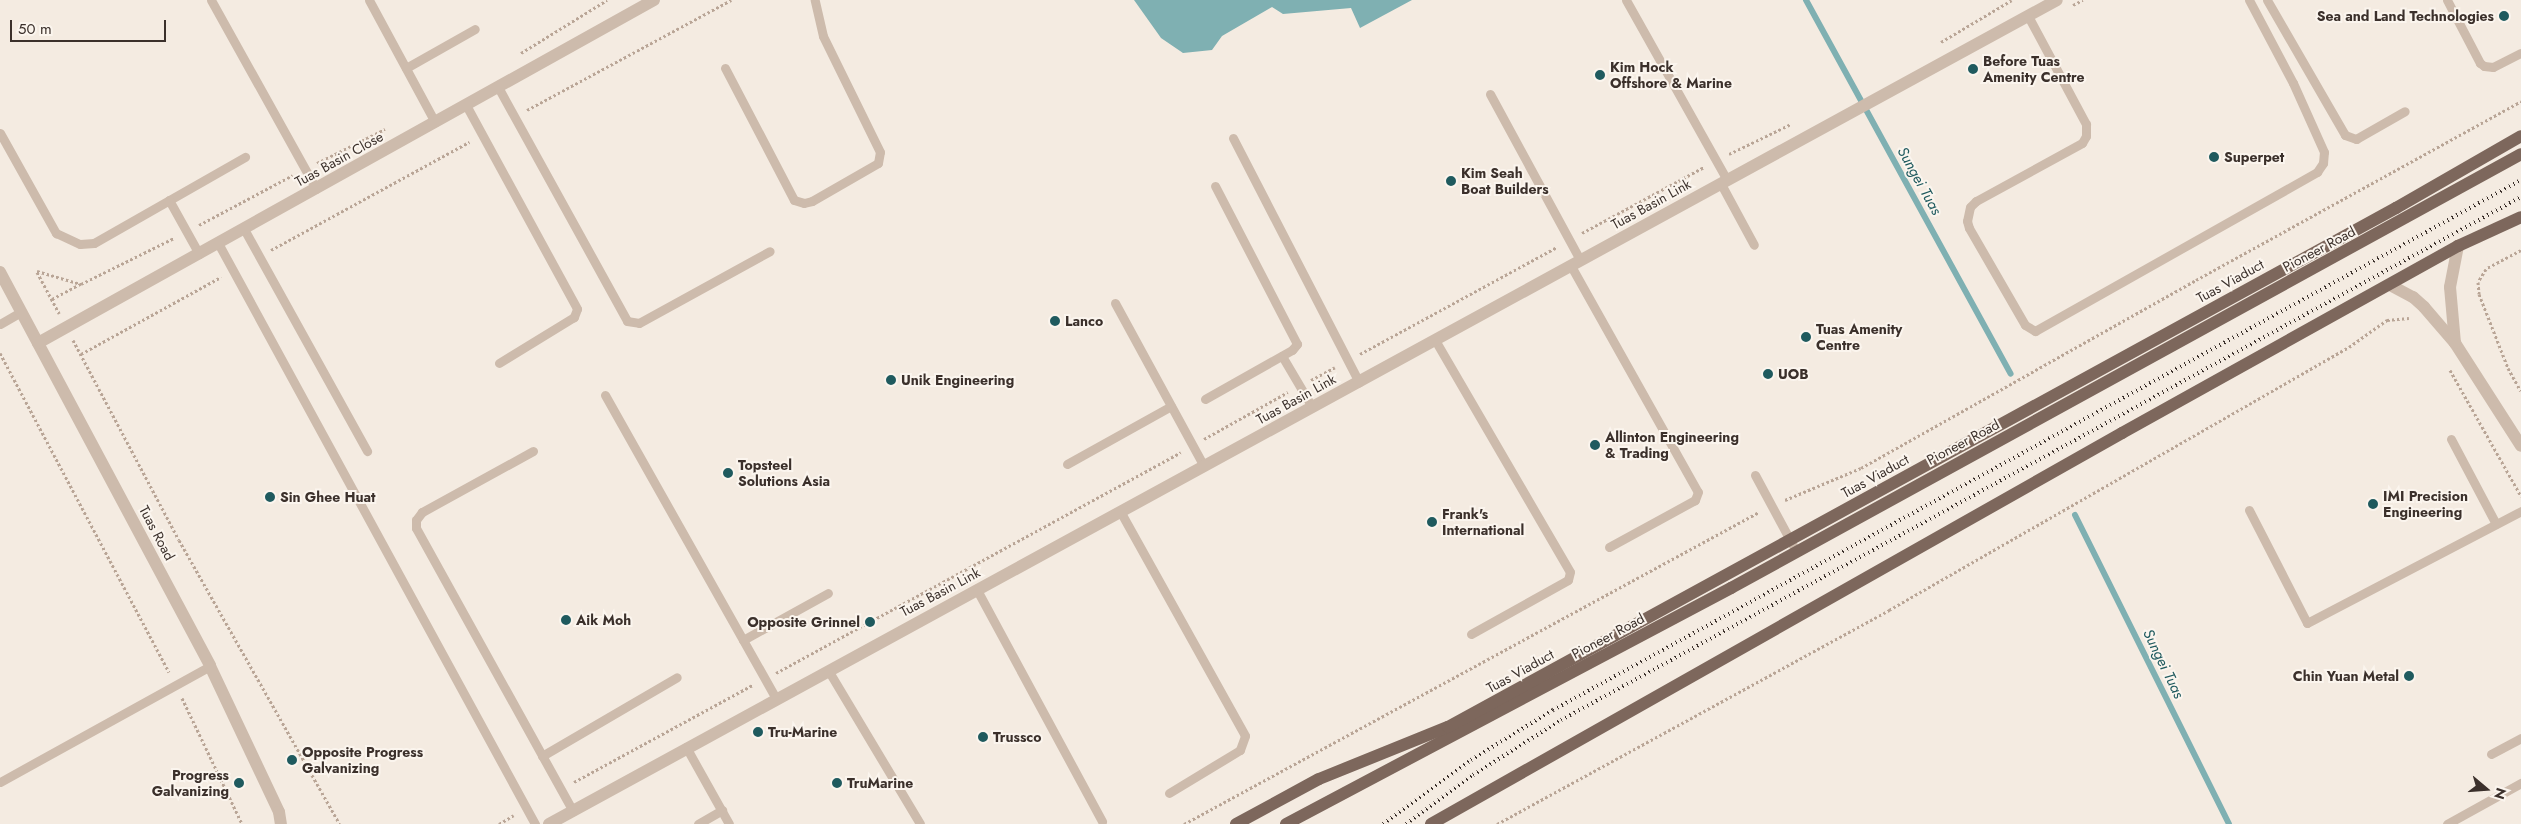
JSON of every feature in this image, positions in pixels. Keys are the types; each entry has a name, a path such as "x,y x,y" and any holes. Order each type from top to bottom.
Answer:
{"main road":[{"name":"Tuas Viaduct","path":"1236,824 1319,779 1448,727 2387,212 2521,136"},
{"name":"Pioneer Road","path":"1286,824 1796,551 2521,154"},
{"path":"1431,824 2122,433 2458,246 2521,217"}],"street":[{"name":"Tuas Basin Close","path":"38,343 466,105 566,47 654,0"},
{"name":"Tuas Basin Link","path":"550,824 686,747 2057,0"},
{"path":"2455,343 2450,287 2458,246"},
{"name":"Tuas Road","path":"0,272 210,666 280,818 291,824"},
{"path":"2390,285 2413,297 2455,343 2521,446"}],"lane":[{"path":"211,0 316,189"},
{"path":"370,0 435,122"},
{"path":"725,68 794,200 804,203 812,201 878,163 880,152 822,36 815,0"},
{"path":"1626,0 1716,161 1754,245"},
{"path":"2028,16 2086,124 2086,136 2082,143 1976,201 1970,208 1967,221 1969,228 2025,325 2035,331 2317,172 2323,163 2324,152 2293,83 2249,0"},
{"path":"2267,0 2345,135 2356,140 2405,111"},
{"path":"2447,0 2480,63 2484,66 2493,67 2521,52"},
{"path":"406,68 475,29"},
{"path":"498,87 627,322 639,324 770,251"},
{"path":"1490,94 1569,240 1576,263 1698,492 1695,500 1609,547"},
{"path":"466,105 577,311 574,317 499,363"},
{"path":"0,133 56,232 73,242 94,243 244,157"},
{"path":"1233,138 1359,382"},
{"path":"1205,400 1295,348 1296,340 1215,186"},
{"path":"169,200 199,254"},
{"path":"244,228 367,451"},
{"path":"218,243 535,824"},
{"path":"1115,304 1204,466"},
{"path":"0,324 21,312"},
{"path":"1435,340 1570,572 1568,580 1471,634"},
{"path":"1282,356 1312,407"},
{"path":"605,395 776,698"},
{"path":"1067,464 1171,406"},
{"path":"2451,439 2496,524"},
{"path":"533,451 422,512 416,520 416,528 573,811"},
{"path":"1755,475 1796,551"},
{"path":"2249,510 2308,624 2521,511"},
{"path":"1120,512 1245,736 1240,750 1169,793"},
{"path":"977,590 1102,821"},
{"path":"743,640 828,593"},
{"path":"0,782 210,666"},
{"path":"828,670 920,824"},
{"path":"542,756 678,677"},
{"path":"2491,754 2521,738"},
{"path":"686,747 730,824"},
{"path":"2448,824 2521,783"},
{"path":"698,824 722,810"}],"path":[{"path":"515,56 608,0"},
{"path":"514,117 731,0"},
{"path":"1936,45 2012,0"},
{"path":"1184,824 1771,506 1861,468 2196,280 2521,101"},
{"path":"562,789 1569,240 1716,161 1792,124"},
{"path":"52,299 392,125"},
{"path":"259,256 483,135"},
{"path":"2521,250 2486,269 2478,282 2479,294 2508,368 2521,391"},
{"path":"81,284 37,271 179,540 340,824"},
{"path":"81,354 233,271"},
{"path":"1497,824 1898,605 2349,347 2387,320 2406,316 2414,320"},
{"path":"0,353 176,685 242,824"},
{"path":"2446,362 2521,496"},
{"path":"499,824 527,807"}],"water":[{"path":"1134,0 1412,0 1360,28 1351,8 1283,14 1272,7 1222,36 1212,50 1183,53 1161,38"}],"waterway":[{"name":"Sungei Tuas","path":"1806,0 2011,374"},
{"name":"Sungei Tuas","path":"2075,515 2229,824"}],"railway":[{"path":"1383,824 1471,760 1553,710 2521,180"},
{"path":"1406,824 1473,775 1561,720 2521,197"}],"place":[{"name":"Sea and Land Technologies","path":"2504,16"},
{"name":"Before Tuas Amenity Centre","path":"1973,69"},
{"name":"Kim Hock Offshore & Marine","path":"1600,75"},
{"name":"Superpet","path":"2214,157"},
{"name":"Kim Seah Boat Builders","path":"1451,181"},
{"name":"Lanco","path":"1055,321"},
{"name":"Tuas Amenity Centre","path":"1806,337"},
{"name":"UOB","path":"1768,374"},
{"name":"Unik Engineering","path":"891,380"},
{"name":"Allinton Engineering & Trading","path":"1595,445"},
{"name":"Topsteel Solutions Asia","path":"728,473"},
{"name":"Sin Ghee Huat","path":"270,497"},
{"name":"IMI Precision Engineering","path":"2373,504"},
{"name":"Frank's International","path":"1432,522"},
{"name":"Aik Moh","path":"566,620"},
{"name":"Opposite Grinnel","path":"870,622"},
{"name":"Chin Yuan Metal","path":"2409,676"},
{"name":"Tru-Marine","path":"758,732"},
{"name":"Trussco","path":"983,737"},
{"name":"Opposite Progress Galvanizing","path":"292,760"},
{"name":"Progress Galvanizing","path":"239,783"},
{"name":"TruMarine","path":"837,783"}]}
